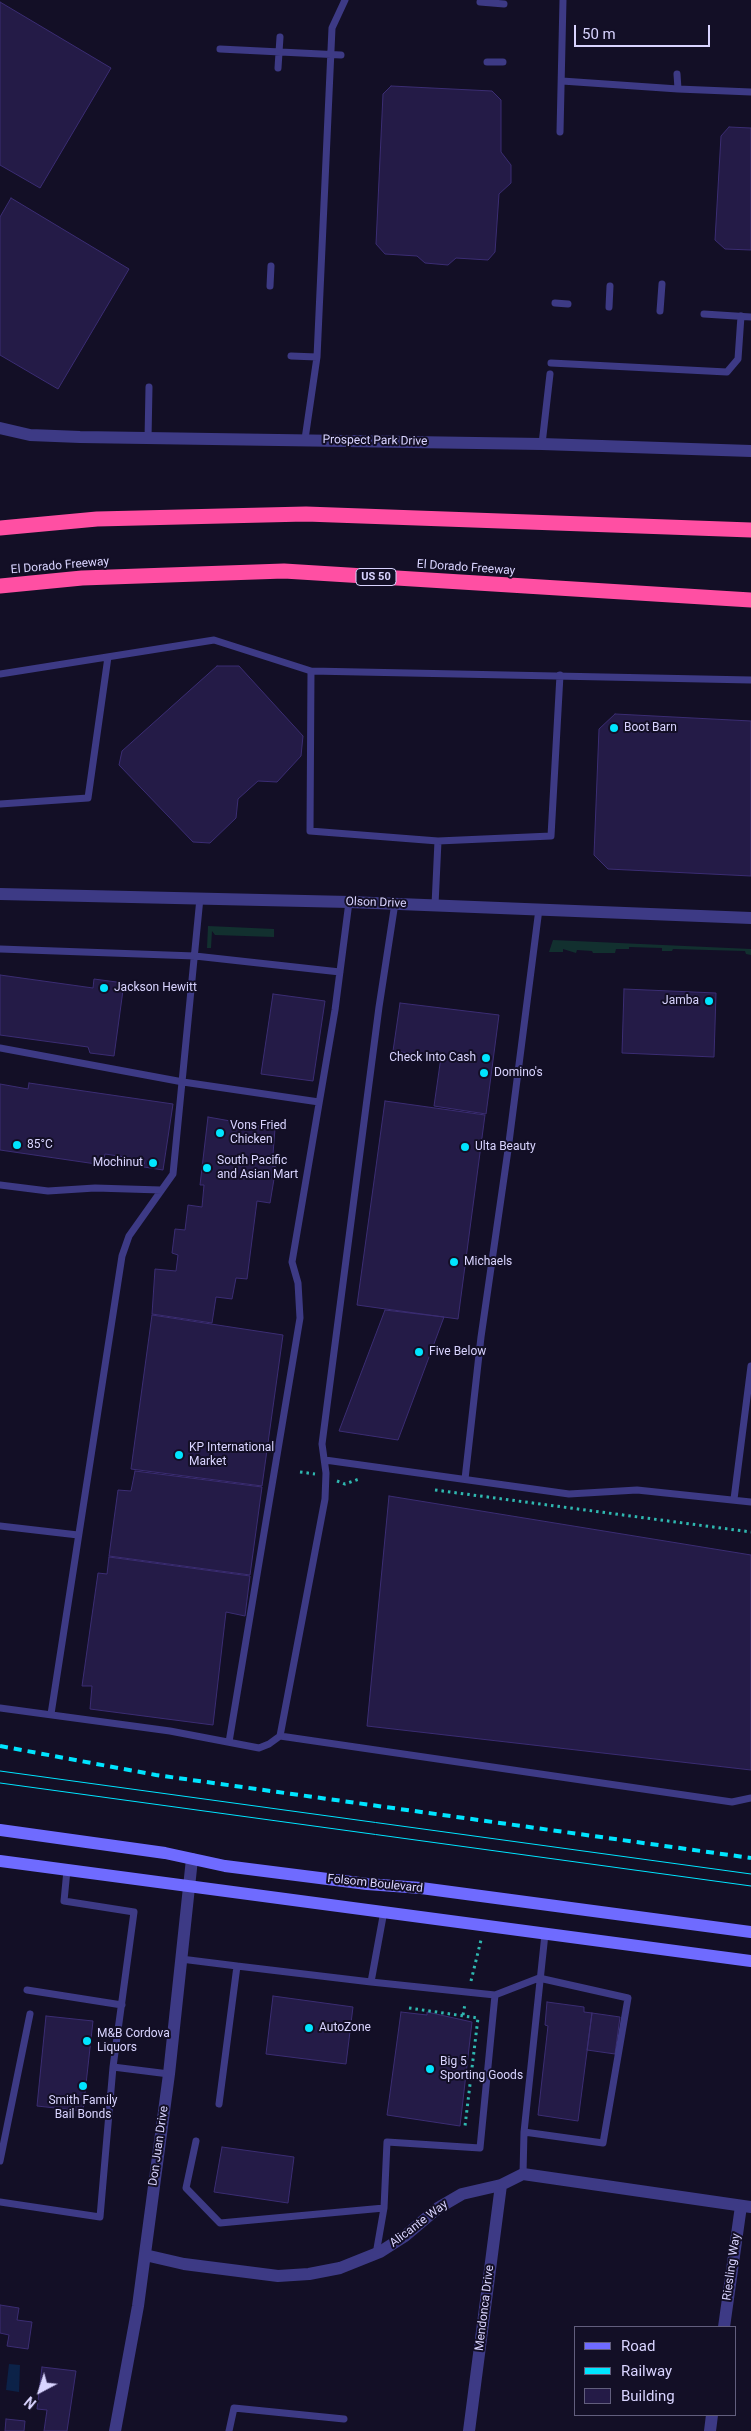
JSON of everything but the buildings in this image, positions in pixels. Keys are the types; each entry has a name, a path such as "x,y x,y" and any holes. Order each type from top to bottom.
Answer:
{"highway":[{"path":"0,528 97,519 306,514 751,530"},
{"name":"El Dorado Freeway","path":"0,586 82,578 284,571 751,600"}],"main road":[{"name":"Folsom Boulevard","path":"0,1830 165,1853 224,1866 367,1884 421,1888 751,1932"},
{"name":"Folsom Boulevard","path":"0,1861 751,1961"}],"street":[{"name":"Prospect Park Drive","path":"0,428 30,435 148,439 542,444 751,451"},
{"name":"Olson Drive","path":"0,894 349,902 751,918"},
{"name":"Don Juan Drive","path":"115,2431 123,2397 145,2255 169,2074 192,1859"},
{"name":"Alicante Way","path":"145,2255 184,2264 234,2272 278,2276 310,2274 340,2268 376,2254 405,2236 438,2208 462,2194 501,2185 524,2174"},
{"path":"524,2174 746,2207"},
{"name":"Mendonca Drive","path":"468,2431 501,2185"},
{"name":"Riesling Way","path":"724,2326 746,2207"},
{"path":"710,2431 712,2416"}],"lane":[{"path":"305,440 317,357 332,28 346,0"},
{"path":"560,132 563,0"},
{"path":"480,2 504,4"},
{"path":"278,68 280,37"},
{"path":"220,49 342,55"},
{"path":"487,62 503,62"},
{"path":"677,74 678,89"},
{"path":"562,81 751,92"},
{"path":"270,286 271,266"},
{"path":"660,311 662,284"},
{"path":"609,307 610,286"},
{"path":"555,303 568,304"},
{"path":"704,314 751,317"},
{"path":"551,363 727,372 738,359 741,316"},
{"path":"291,356 317,357"},
{"path":"542,444 550,374"},
{"path":"148,439 149,387"},
{"path":"0,674 214,640 311,671 751,680"},
{"path":"0,804 88,798 108,656"},
{"path":"311,671 310,831 438,841 551,836 560,675"},
{"path":"435,905 438,841"},
{"path":"51,1714 122,1256 129,1236 173,1174 200,898"},
{"path":"229,1742 300,1318 298,1283 292,1262 340,972 349,902"},
{"path":"0,1708 51,1714 259,1748 280,1736 325,1500 326,1477 322,1444 379,1007 395,904"},
{"path":"465,1479 538,909"},
{"path":"0,949 195,956 340,972"},
{"path":"0,1048 183,1082 319,1102"},
{"path":"0,1185 48,1191 95,1188 161,1190"},
{"path":"734,1499 751,1366"},
{"path":"325,1460 569,1494 637,1490 751,1502"},
{"path":"0,1526 78,1535"},
{"path":"280,1736 732,1802 751,1798"},
{"path":"0,2202 100,2217 112,2067 134,1912 64,1901 66,1870"},
{"path":"371,1982 384,1912"},
{"path":"524,2174 524,2132 545,1934"},
{"path":"181,1959 495,1995 539,1978 628,1998 603,2143 524,2132"},
{"path":"219,2104 237,1966"},
{"path":"27,1990 122,2005"},
{"path":"376,2254 384,2208 387,2142 480,2148 495,1995"},
{"path":"0,2161 30,2014"},
{"path":"112,2067 169,2074"},
{"path":"196,2141 186,2188 220,2222 384,2208"},
{"path":"229,2431 234,2408 344,2419"}],"path":[{"path":"300,1472 326,1477 345,1484 356,1478 366,1480"},
{"path":"432,1489 751,1532"},
{"path":"463,2015 481,1940"},
{"path":"410,2008 478,2018 465,2126"}],"green space":[{"path":"208,926 274,929 274,937 215,935 212,931 211,948 207,948"},
{"path":"553,940 751,949 751,955 746,954 745,951 673,949 672,951 662,951 662,948 629,947 629,949 616,949 615,953 593,953 592,951 577,950 576,953 563,949 563,952 549,952"}],"water":[{"path":"9,2364 20,2365 19,2392 6,2390"}],"tram line":[{"path":"0,1771 751,1874"},
{"path":"0,1783 751,1886"}],"railway":[{"path":"0,1746 156,1775 751,1858"}],"place":[{"name":"Boot Barn","path":"614,728"},
{"name":"Jackson Hewitt","path":"104,988"},
{"name":"Jamba","path":"709,1001"},
{"name":"Check Into Cash","path":"486,1058"},
{"name":"Domino's","path":"484,1073"},
{"name":"Vons Fried Chicken","path":"220,1133"},
{"name":"85°C","path":"17,1145"},
{"name":"Ulta Beauty","path":"465,1147"},
{"name":"Mochinut","path":"153,1163"},
{"name":"South Pacific and Asian Mart","path":"207,1168"},
{"name":"Michaels","path":"454,1262"},
{"name":"Five Below","path":"419,1352"},
{"name":"KP International Market","path":"179,1455"},
{"name":"AutoZone","path":"309,2028"},
{"name":"M&B Cordova Liquors","path":"87,2041"},
{"name":"Big 5 Sporting Goods","path":"430,2069"},
{"name":"Smith Family Bail Bonds","path":"83,2086"}]}
